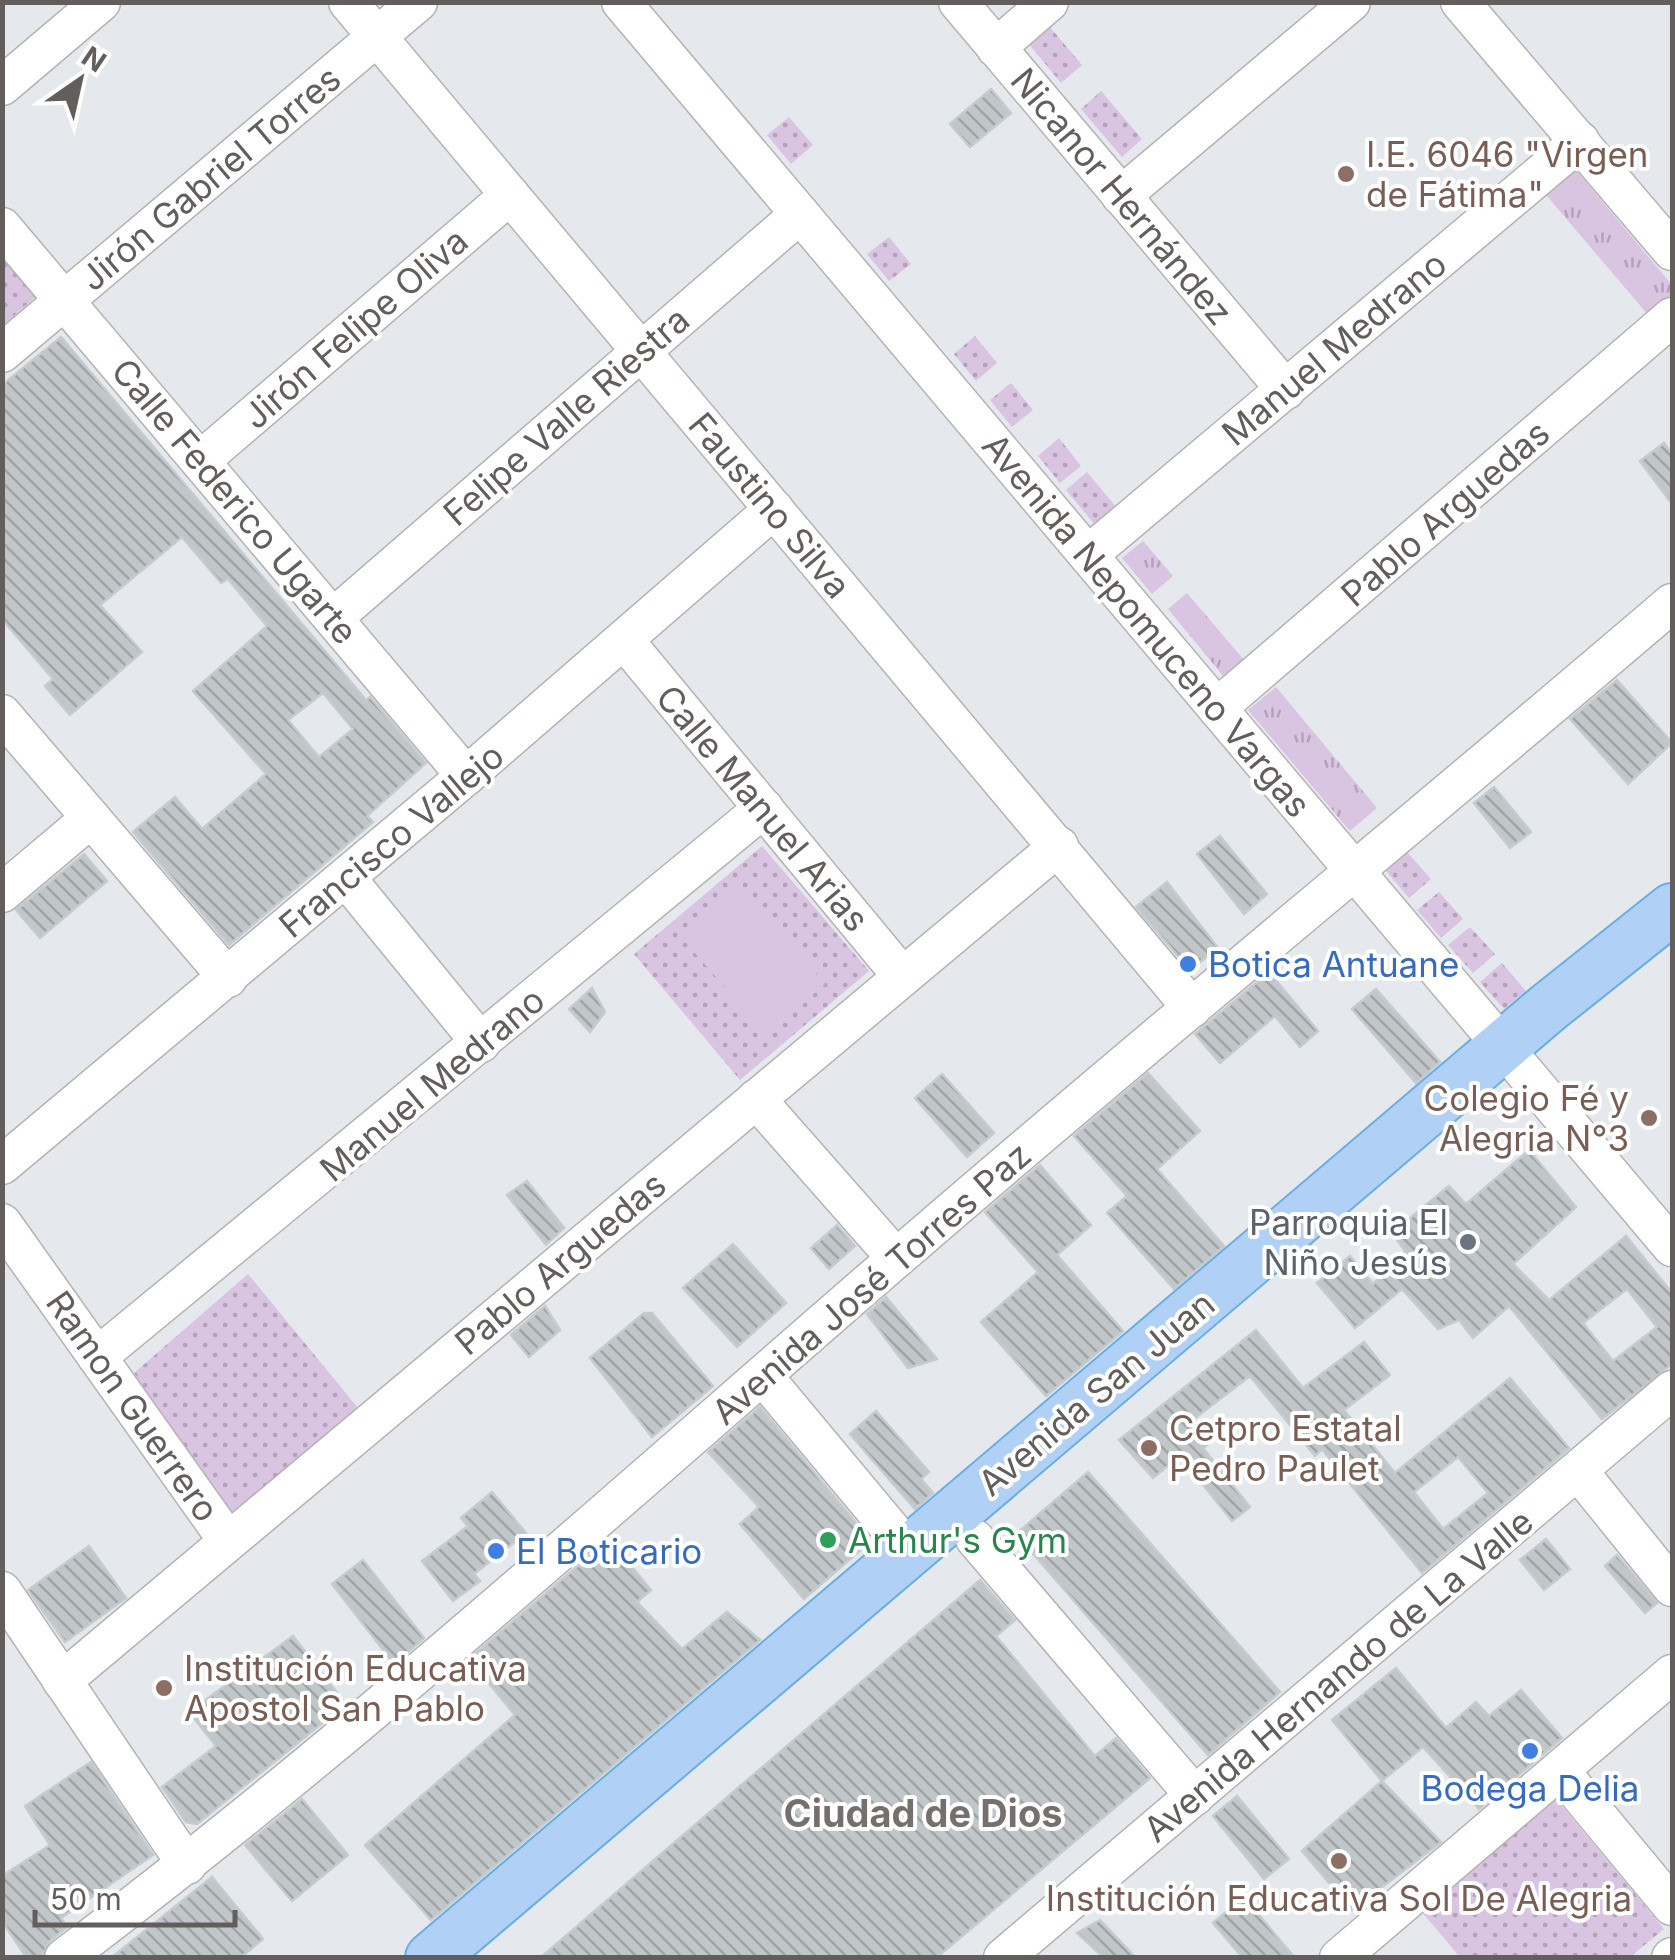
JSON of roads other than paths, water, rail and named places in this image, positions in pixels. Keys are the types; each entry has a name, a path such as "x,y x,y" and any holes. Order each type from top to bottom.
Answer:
{"main road":[{"name":"Avenida San Juan","path":"484,1958 975,1539 1514,1060 1672,909"},
{"name":"Avenida San Juan","path":"431,1958 910,1551 1514,1060 1672,948"}],"street":[{"name":"Faustino Silva","path":"348,2 1192,1008"},
{"name":"Jirón Gabriel Torres","path":"2,353 418,2"},
{"name":"Avenida Nepomuceno Vargas","path":"622,2 1672,1247"},
{"name":"Nicanor Hernández","path":"958,2 1286,390"},
{"path":"996,48 1050,2"},
{"path":"1121,196 1351,2"},
{"path":"1460,2 1672,251"},
{"path":"2,86 90,6"},
{"name":"Manuel Medrano","path":"1088,554 1580,142"},
{"name":"Jirón Felipe Oliva","path":"200,460 510,195"},
{"name":"Felipe Valle Riestra","path":"333,618 800,214"},
{"name":"Calle Federico Ugarte","path":"2,227 466,776"},
{"name":"Pablo Arguedas","path":"1218,708 1672,317"},
{"name":"Francisco Vallejo","path":"2,1165 346,878 774,509"},
{"name":"Avenida José Torres Paz","path":"64,1958 187,1865 505,1601 896,1258 1672,603"},
{"name":"Calle Manuel Arias","path":"624,640 902,976"},
{"path":"2,714 228,978"},
{"name":"Manuel Medrano","path":"98,1357 764,808"},
{"path":"2,892 92,818"},
{"name":"Pablo Arguedas","path":"62,1681 1059,846"},
{"path":"346,878 481,1043"},
{"path":"756,1099 896,1258"},
{"name":"Ramon Guerrero","path":"2,1222 228,1541"},
{"path":"763,1376 910,1551"},
{"name":"Avenida Hernando de La Valle","path":"1003,1958 1672,1390"},
{"path":"1579,1472 1672,1587"},
{"path":"975,1539 1194,1796"},
{"path":"2,1590 187,1865"},
{"path":"1339,1958 1672,1674"},
{"path":"1560,1772 1672,1906"}],"place":[{"name":"I.E. 6046 \"Virgen de Fátima\"","path":"1346,174"},
{"name":"Botica Antuane","path":"1188,964"},
{"name":"Colegio Fé y Alegria N°3","path":"1649,1118"},
{"name":"Parroquia El Niño Jesús","path":"1468,1242"},
{"name":"Cetpro Estatal Pedro Paulet","path":"1149,1448"},
{"name":"Arthur's Gym","path":"828,1540"},
{"name":"El Boticario","path":"496,1551"},
{"name":"Institución Educativa Apostol San Pablo","path":"164,1688"},
{"name":"Bodega Delia","path":"1530,1751"},
{"name":"Institución Educativa Sol De Alegria","path":"1339,1861"}],"district":[{"name":"Ciudad de Dios","path":"923,1813"}]}
